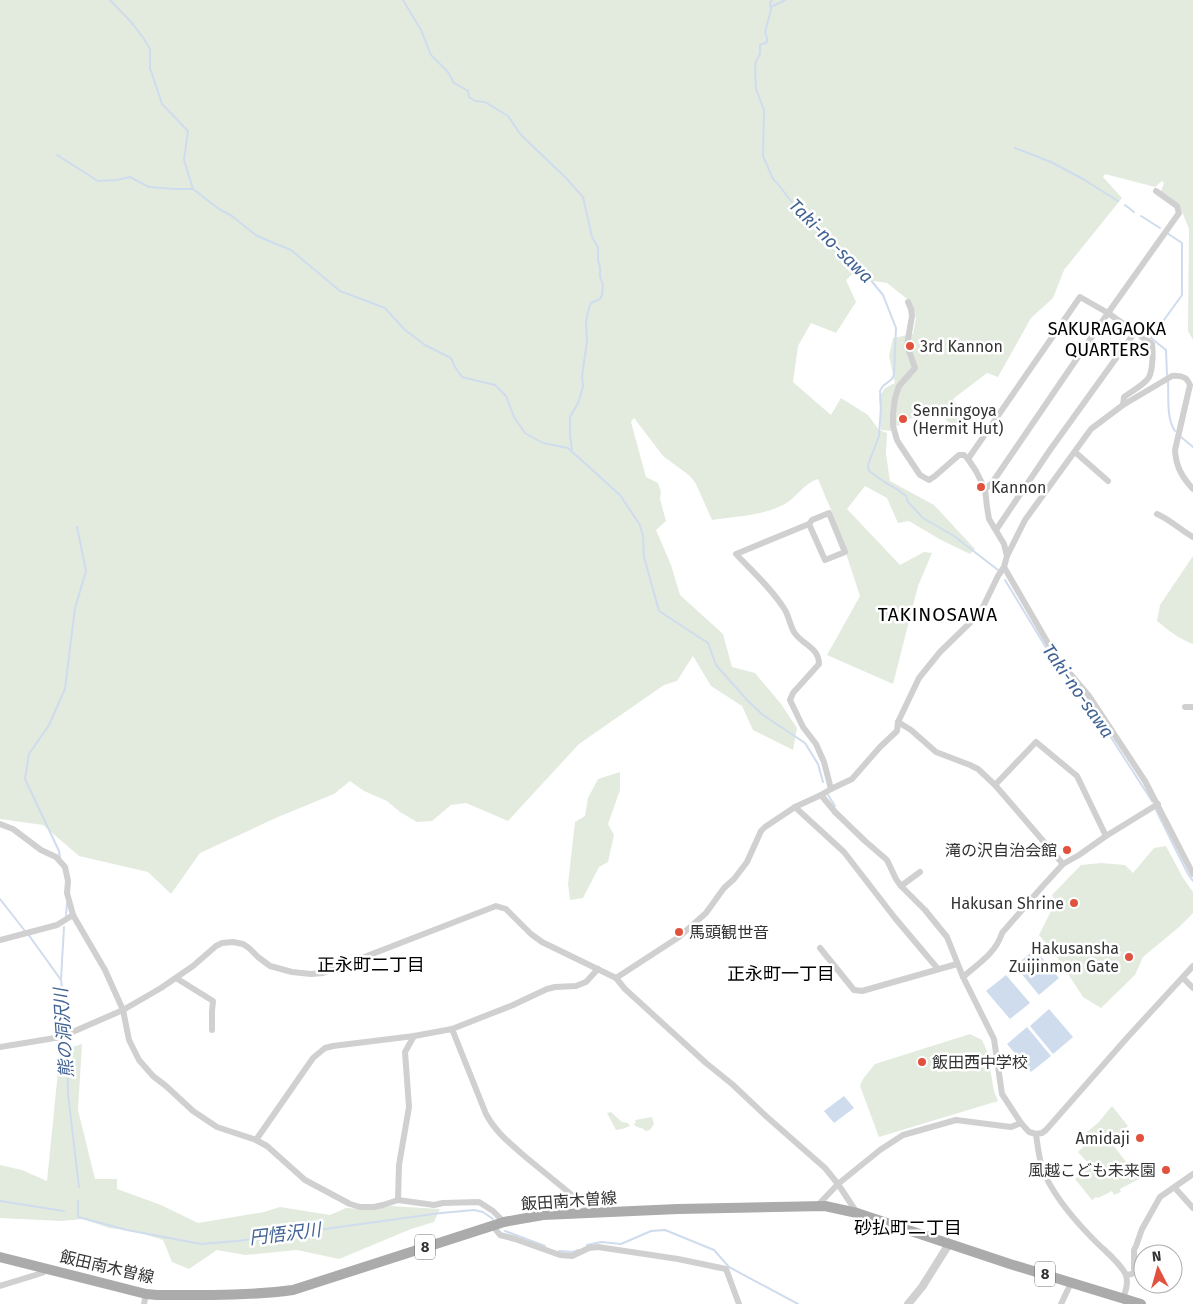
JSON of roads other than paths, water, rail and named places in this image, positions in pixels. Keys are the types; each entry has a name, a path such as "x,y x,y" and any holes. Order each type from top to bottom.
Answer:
{"main road":[{"name":"飯田南木曽線","path":"0,1256 145,1299 157,1295 241,1297 293,1290 504,1222 543,1216 594,1213 818,1205 857,1213 1141,1304"}],"street":[{"path":"985,489 992,483 1179,213 1177,206 1156,191"},
{"path":"968,459 1080,297 1108,313 1152,344 1153,355 1149,376 1140,386 1124,397 1124,405"},
{"path":"908,302 912,316 907,345 915,368 901,383 895,398 893,420 897,440 920,476 929,480 959,455 964,455 968,459 985,489 989,519 1004,544 1007,556"},
{"path":"996,530 1050,450 1135,332"},
{"path":"616,978 679,937 706,913 724,888 748,862 761,831 778,817 795,807 852,779 897,731 898,722 919,678 940,652 980,613 1026,520 1091,429 1124,405 1172,376 1179,376 1188,380 1190,385 1175,450 1175,460 1180,473 1193,490"},
{"path":"1075,452 1108,481"},
{"path":"809,524 825,560 845,552 829,513 812,520 809,524 736,554 786,611 794,633 816,651 819,664 790,700 804,728 816,744 824,762 831,788"},
{"path":"1157,514 1168,519 1185,533 1193,536"},
{"path":"1004,566 1056,656 1089,696 1145,781 1193,874"},
{"path":"1185,707 1193,707"},
{"path":"898,722 911,730 936,752 978,769 995,784 1063,864"},
{"path":"995,784 1036,742 1077,776 1106,836"},
{"path":"821,795 835,812 887,860 901,886 925,910 947,937 963,978 994,1039 1002,1094 1029,1132 1036,1134 1046,1130 1193,966"},
{"path":"963,978 992,952 1011,922 1063,864 1158,804"},
{"path":"795,807 844,852 890,912 938,969"},
{"path":"0,824 13,829 41,850 56,857 65,867 68,881 67,893 73,915 105,970 123,1010 128,1040 139,1060 153,1076 192,1111 217,1127 256,1140 267,1146 305,1180 350,1204 360,1207 374,1206 398,1200 434,1206 443,1203 480,1202 504,1222"},
{"path":"901,886 920,872"},
{"path":"0,1047 61,1037 123,1010 176,978 222,943 233,942 243,944 270,966 292,972 323,973 496,906 506,909 531,934 542,942 616,978 625,989 699,1057 825,1168 857,1213"},
{"path":"0,940 57,925 73,915"},
{"path":"820,948 854,990 862,991 957,964"},
{"path":"256,1140 313,1058 325,1048 452,1029 513,1005 547,989 576,986 586,982 598,969"},
{"path":"176,978 213,1001 212,1030"},
{"path":"1182,978 1193,988"},
{"path":"452,1029 492,1126 538,1168 594,1213"},
{"path":"398,1200 399,1166 408,1107 405,1052 414,1036"},
{"path":"818,1205 838,1184 880,1150 903,1136 956,1120 1011,1127 1021,1123"},
{"path":"1036,1134 1046,1178 1057,1197 1126,1275 1127,1284 1123,1298"},
{"path":"1126,1275 1134,1272 1134,1250 1142,1229 1156,1203 1160,1197 1193,1174"},
{"path":"1175,1188 1193,1208"},
{"path":"492,1226 500,1236 560,1255 572,1256 590,1248 598,1247 726,1269 739,1304"},
{"path":"908,1304 949,1244"},
{"path":"0,1286 42,1273 48,1269"},
{"path":"1061,1304 1072,1283"}],"water":[{"path":"1035,949 1059,978 1039,995 1015,966"},
{"path":"1006,975 1030,1003 1010,1019 986,991"},
{"path":"1049,1009 1073,1037 1053,1054 1030,1026"},
{"path":"1027,1027 1051,1056 1031,1072 1007,1044"},
{"path":"844,1096 854,1108 834,1123 824,1111"}],"waterway":[{"path":"110,0 132,23 150,49 150,68 162,104 188,131 184,160 193,189 257,236 291,250 340,291 385,308 405,330 425,345 451,358 462,377 495,385 506,396 514,417 525,433 543,443 568,448 620,495 640,525 643,536 644,557 659,611 708,643 716,665 747,700 763,715 805,743 818,764 823,782"},
{"path":"403,0 421,30 431,55 448,72 454,83 468,91 469,97 475,101 485,102 508,116 521,135 583,197 592,237 598,247 600,277 603,285 602,295 600,299 591,303 586,321 587,341 582,376 583,387 578,403 570,417 572,450"},
{"name":"Taki-no-sawa","path":"772,0 765,32 767,42 760,45 760,54 755,68 756,89 764,110 763,156 773,179 804,217 828,242 841,250 865,273 883,295 896,328 894,375 880,391 879,436 868,465 869,471 906,496 908,502 923,518 954,536 998,570"},
{"path":"771,7 785,0"},
{"path":"1015,148 1051,162 1118,201"},
{"path":"57,155 98,181 130,177 149,187 192,189"},
{"path":"1125,205 1134,212"},
{"path":"1141,216 1160,228"},
{"path":"1167,233 1182,243 1182,295 1151,338 1166,350 1167,375"},
{"path":"1168,382 1169,414 1175,431"},
{"path":"1181,437 1193,447"},
{"path":"60,858 59,851 25,779 29,754 49,725 65,689 75,608 86,571 77,527"},
{"name":"Taki-no-sawa","path":"1005,580 1053,659 1094,711 1152,801"},
{"path":"828,795 835,806"},
{"name":"Taki-no-sawa","path":"1156,810 1193,881"},
{"name":"熊の洞沢川","path":"0,899 25,931"},
{"path":"66,915 67,903"},
{"path":"61,979 64,927"},
{"name":"熊の洞沢川","path":"28,934 61,980 67,1031"},
{"name":"熊の洞沢川","path":"67,1036 68,1094 79,1187"},
{"name":"円悟沢川","path":"0,1201 64,1211"},
{"name":"円悟沢川","path":"78,1201 78,1217 127,1230 201,1244 474,1210 483,1212 493,1219"},
{"name":"円悟沢川","path":"587,1245 601,1242 621,1244 651,1231 665,1230 714,1250 729,1267 798,1304"},
{"name":"円悟沢川","path":"505,1231 545,1246"},
{"name":"円悟沢川","path":"559,1251 573,1252 578,1250"}],"place":[{"name":"3rd Kannon","path":"910,346"},
{"name":"Senningoya (Hermit Hut)","path":"903,419"},
{"name":"Kannon","path":"981,487"},
{"name":"滝の沢自治会館","path":"1067,850"},
{"name":"Hakusan Shrine","path":"1074,903"},
{"name":"馬頭観世音","path":"679,932"},
{"name":"Hakusansha Zuijinmon Gate","path":"1129,957"},
{"name":"飯田西中学校","path":"922,1062"},
{"name":"Amidaji","path":"1140,1138"},
{"name":"風越こども未来園","path":"1166,1170"}],"district":[{"name":"SAKURAGAOKA QUARTERS","path":"1107,339"},
{"name":"TAKINOSAWA","path":"938,614"},
{"name":"正永町二丁目","path":"371,965"},
{"name":"正永町一丁目","path":"781,974"},
{"name":"砂払町二丁目","path":"908,1228"}]}
